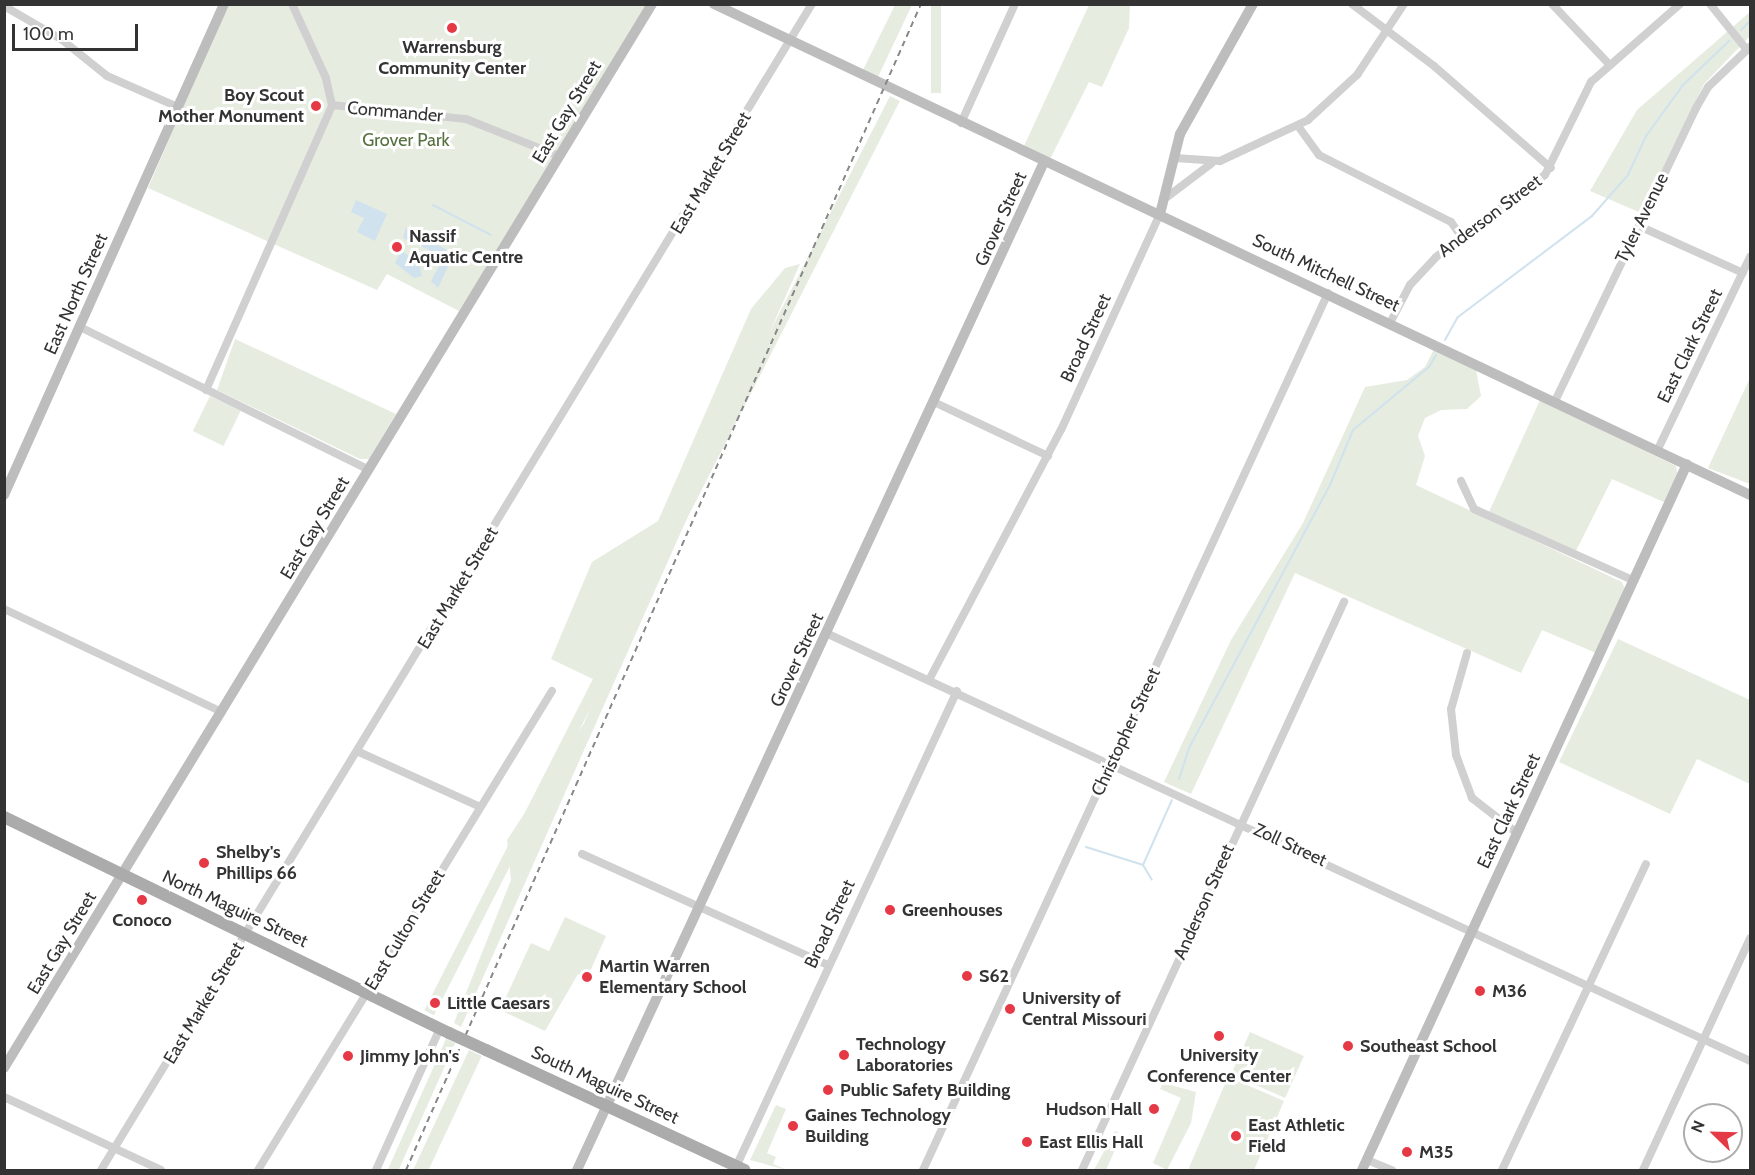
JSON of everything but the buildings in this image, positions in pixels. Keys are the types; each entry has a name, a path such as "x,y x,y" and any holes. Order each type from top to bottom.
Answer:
{"main road":[{"name":"North Maguire Street","path":"4,817 445,1030"},
{"name":"South Maguire Street","path":"445,1030 608,1105 738,1169"}],"street":[{"name":"East North Street","path":"4,495 224,4"},
{"name":"Commander","path":"292,4 326,78 332,105 466,119 559,156"},
{"name":"East Gay Street","path":"4,1068 652,4"},
{"name":"South Mitchell Street","path":"714,4 1044,162 1556,399 1750,495"},
{"name":"East Market Street","path":"101,1170 359,752 812,4"},
{"path":"961,123 1015,4"},
{"name":"Broad Street","path":"929,680 1048,456 1160,214 1167,197 1175,158 1186,122 1253,4"},
{"path":"1352,4 1387,29 1551,168"},
{"path":"1167,197 1214,162 1298,126 1338,96 1404,4"},
{"path":"1552,4 1609,64"},
{"name":"Anderson Street","path":"1391,321 1410,285 1462,237 1551,168 1584,92 1609,64 1680,4"},
{"path":"1710,4 1749,48"},
{"path":"4,6 62,39 107,76 178,106"},
{"name":"Tyler Avenue","path":"1556,399 1708,87 1749,48"},
{"path":"206,390 332,105"},
{"path":"1298,126 1318,155 1451,222 1462,237"},
{"path":"1175,158 1214,162"},
{"name":"Grover Street","path":"577,1170 936,403 1044,162"},
{"path":"1639,225 1743,273"},
{"name":"East Clark Street","path":"1658,449 1750,257"},
{"name":"Christopher Street","path":"923,1170 1328,293"},
{"path":"80,327 369,470"},
{"path":"936,403 1048,456"},
{"name":"East Clark Street","path":"1362,1170 1687,464"},
{"path":"1461,481 1474,508 1633,580"},
{"name":"Anderson Street","path":"1082,1170 1344,602"},
{"path":"4,609 222,712"},
{"name":"Zoll Street","path":"828,634 1242,822 1750,1061"},
{"path":"1467,653 1451,709 1456,755 1472,798 1517,833"},
{"name":"East Culton Street","path":"258,1170 552,691"},
{"name":"Broad Street","path":"738,1169 828,965 957,692"},
{"path":"359,752 480,807"},
{"path":"582,854 828,965"},
{"path":"1503,1170 1646,864"},
{"path":"1643,1170 1750,938"},
{"path":"376,1170 445,1030"},
{"path":"4,1097 162,1170"},
{"path":"1367,1160 1392,1170"}],"green space":[{"name":"Grover Park","path":"227,5 652,5 459,311 387,274 377,290 148,188"},
{"path":"895,5 912,5 878,77 863,70"},
{"path":"931,5 941,5 941,93 931,93"},
{"path":"1089,5 1130,5 1129,28 1102,87 1089,82 1050,159 1024,146"},
{"path":"1750,12 1750,36 1704,84 1641,213 1590,191 1637,110"},
{"path":"890,96 900,101 434,1015 424,1010"},
{"path":"800,264 461,1027 454,1023 511,880 507,840 584,723 601,683 551,659 592,562 658,521 751,309 785,268"},
{"path":"235,339 396,414 369,459 360,459 217,390"},
{"path":"1434,349 1476,370 1481,396 1467,409 1441,410 1425,418 1418,436 1425,456 1416,485 1622,582 1625,589 1596,653 1542,630 1521,673 1295,573 1191,794 1164,782 1231,640 1303,523 1365,387 1407,380 1425,367"},
{"path":"1750,378 1750,484 1708,468"},
{"path":"210,396 241,411 223,446 193,431"},
{"path":"1540,400 1676,466 1678,476 1666,503 1612,479 1575,553 1489,512"},
{"path":"1618,639 1750,700 1750,784 1697,759 1670,814 1559,762"},
{"path":"565,917 606,936 587,978 578,974 545,1031 500,1010 531,943 549,951"},
{"path":"1250,1032 1304,1056 1285,1098 1231,1074"},
{"path":"446,1039 455,1043 399,1170 388,1170"},
{"path":"469,1050 482,1056 428,1170 413,1170"},
{"name":"East Athletic Field","path":"1228,1077 1284,1101 1254,1170 1188,1170"},
{"path":"1163,1083 1196,1092 1191,1123 1167,1170 1153,1163 1181,1098 1160,1089"},
{"path":"776,1105 786,1109 767,1153 776,1157 773,1164 787,1170 750,1160"},
{"path":"1115,1131 1122,1134 1106,1170 1094,1170"}],"water":[{"path":"356,200 387,214 375,241 357,232 364,218 351,212"},
{"path":"406,227 454,254 438,288 431,281 444,257 403,238"},
{"path":"401,251 419,262 422,276 414,278 395,263"}],"waterway":[{"path":"1741,30 1750,21"},
{"path":"1445,340 1458,317 1592,216 1628,175 1646,136 1683,85 1729,41"},
{"path":"433,205 491,235"},
{"path":"1179,779 1190,746 1330,485 1353,430 1429,367 1436,355"},
{"path":"1086,847 1143,865 1172,800"},
{"path":"1143,865 1152,880"}],"railway":[{"path":"406,1170 921,4"}],"place":[{"name":"Warrensburg Community Center","path":"452,28"},
{"name":"Boy Scout Mother Monument","path":"316,106"},
{"name":"Nassif Aquatic Centre","path":"397,247"},
{"name":"Shelby's Phillips 66","path":"204,863"},
{"name":"Conoco","path":"142,900"},
{"name":"Greenhouses","path":"890,910"},
{"name":"S62","path":"967,976"},
{"name":"Martin Warren Elementary School","path":"587,977"},
{"name":"M36","path":"1480,991"},
{"name":"Little Caesars","path":"435,1003"},
{"name":"University of Central Missouri","path":"1010,1009"},
{"name":"University Conference Center","path":"1219,1036"},
{"name":"Southeast School","path":"1348,1046"},
{"name":"Technology Laboratories","path":"844,1055"},
{"name":"Jimmy John's","path":"348,1056"},
{"name":"Public Safety Building","path":"828,1090"},
{"name":"Hudson Hall","path":"1154,1109"},
{"name":"Gaines Technology Building","path":"793,1126"},
{"name":"East Athletic Field","path":"1236,1136"},
{"name":"East Ellis Hall","path":"1027,1142"},
{"name":"M35","path":"1407,1152"}]}
